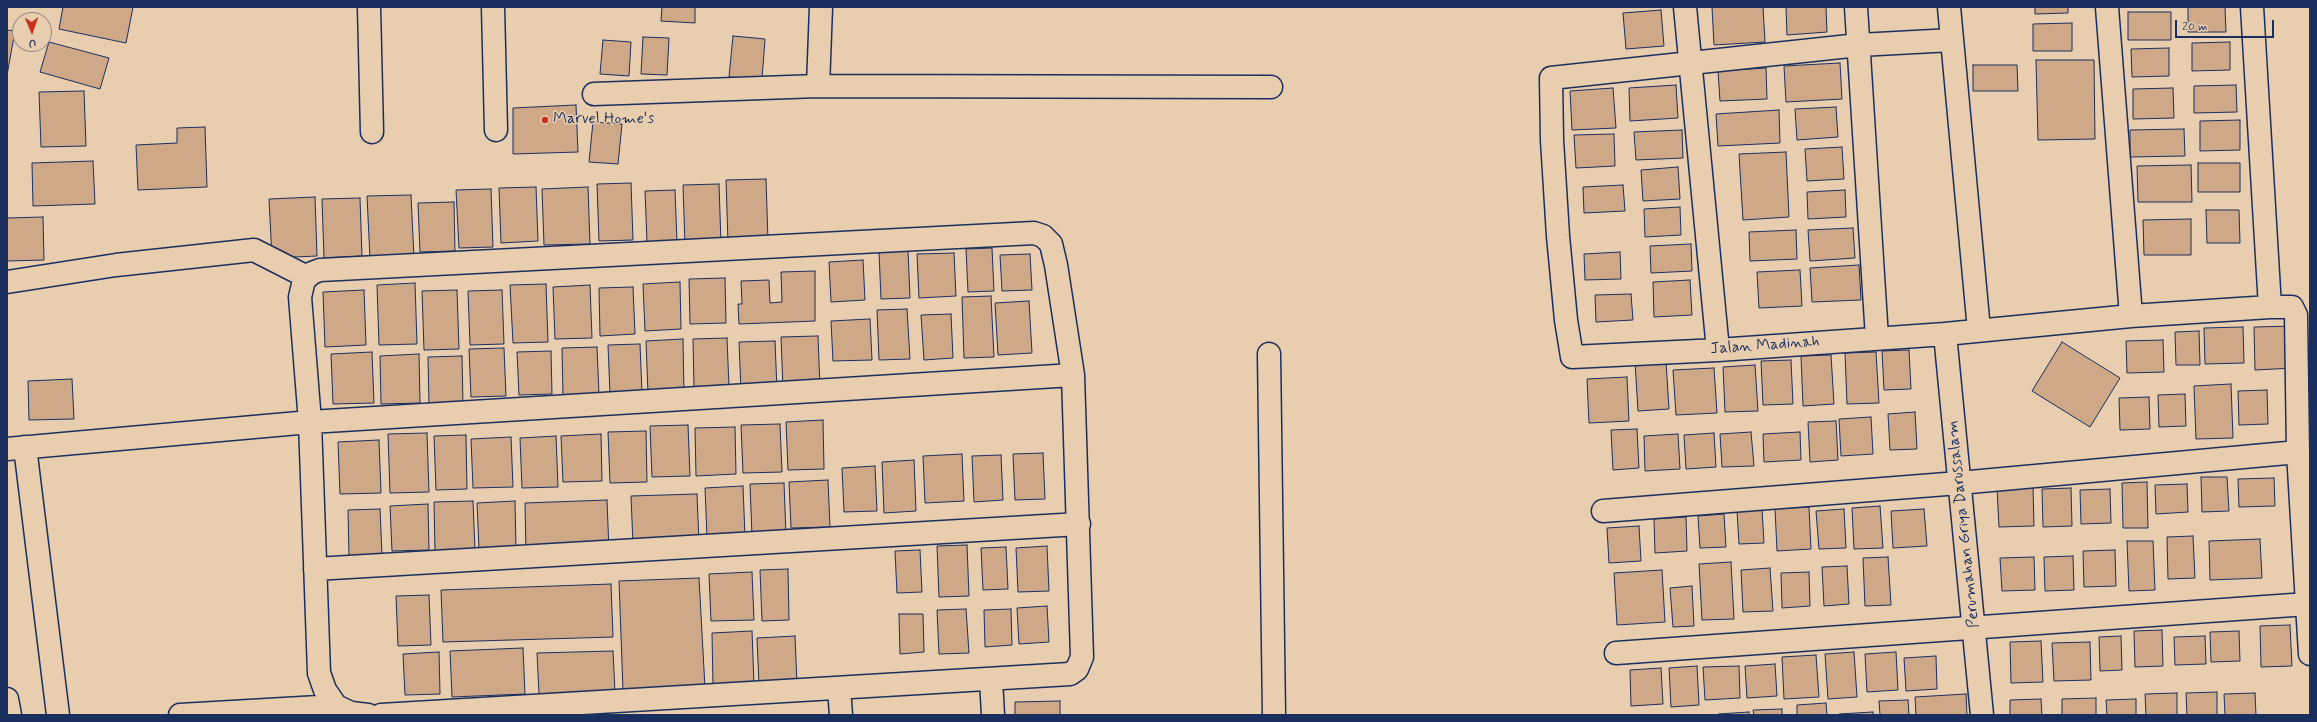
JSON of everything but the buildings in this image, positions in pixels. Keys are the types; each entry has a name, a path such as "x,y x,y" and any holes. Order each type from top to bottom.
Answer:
{"street":[{"path":"368,7 372,132"},
{"path":"493,7 496,130"},
{"path":"818,86 821,7"},
{"path":"1684,7 1718,350"},
{"path":"1856,7 1876,338"},
{"path":"1949,7 1979,330"},
{"path":"2107,7 2131,316"},
{"path":"2252,7 2270,307"},
{"path":"1689,64 1859,45 1952,40"},
{"name":"Jalan Madinah","path":"1689,64 1551,78 1553,162 1566,320 1572,357 1718,350 1945,334 2131,316 2270,307 2292,307 2296,315 2298,452"},
{"path":"594,94 818,86 1270,87"},
{"path":"336,706 325,690 319,673 310,422 300,297 301,286 308,277 320,270 1034,233 1043,236 1051,244 1056,265 1073,376 1079,524 1082,657 1077,668 1070,674 839,688 693,706 381,715"},
{"path":"7,282 116,265 254,250 308,277"},
{"name":"Perumahan Griya Darussalam","path":"1945,334 1982,715"},
{"path":"1269,354 1274,715"},
{"path":"58,715 16,448 310,422 1073,376"},
{"path":"1603,511 1959,483 2298,452 2310,654"},
{"path":"316,569 1079,524"},
{"path":"1616,653 2307,604"},
{"path":"991,679 993,715"},
{"path":"839,688 841,715"},
{"path":"7,699 10,715"},
{"path":"180,715 336,706 351,712 368,715"}],"place":[{"name":"Marvel Home's","path":"545,120"}]}
